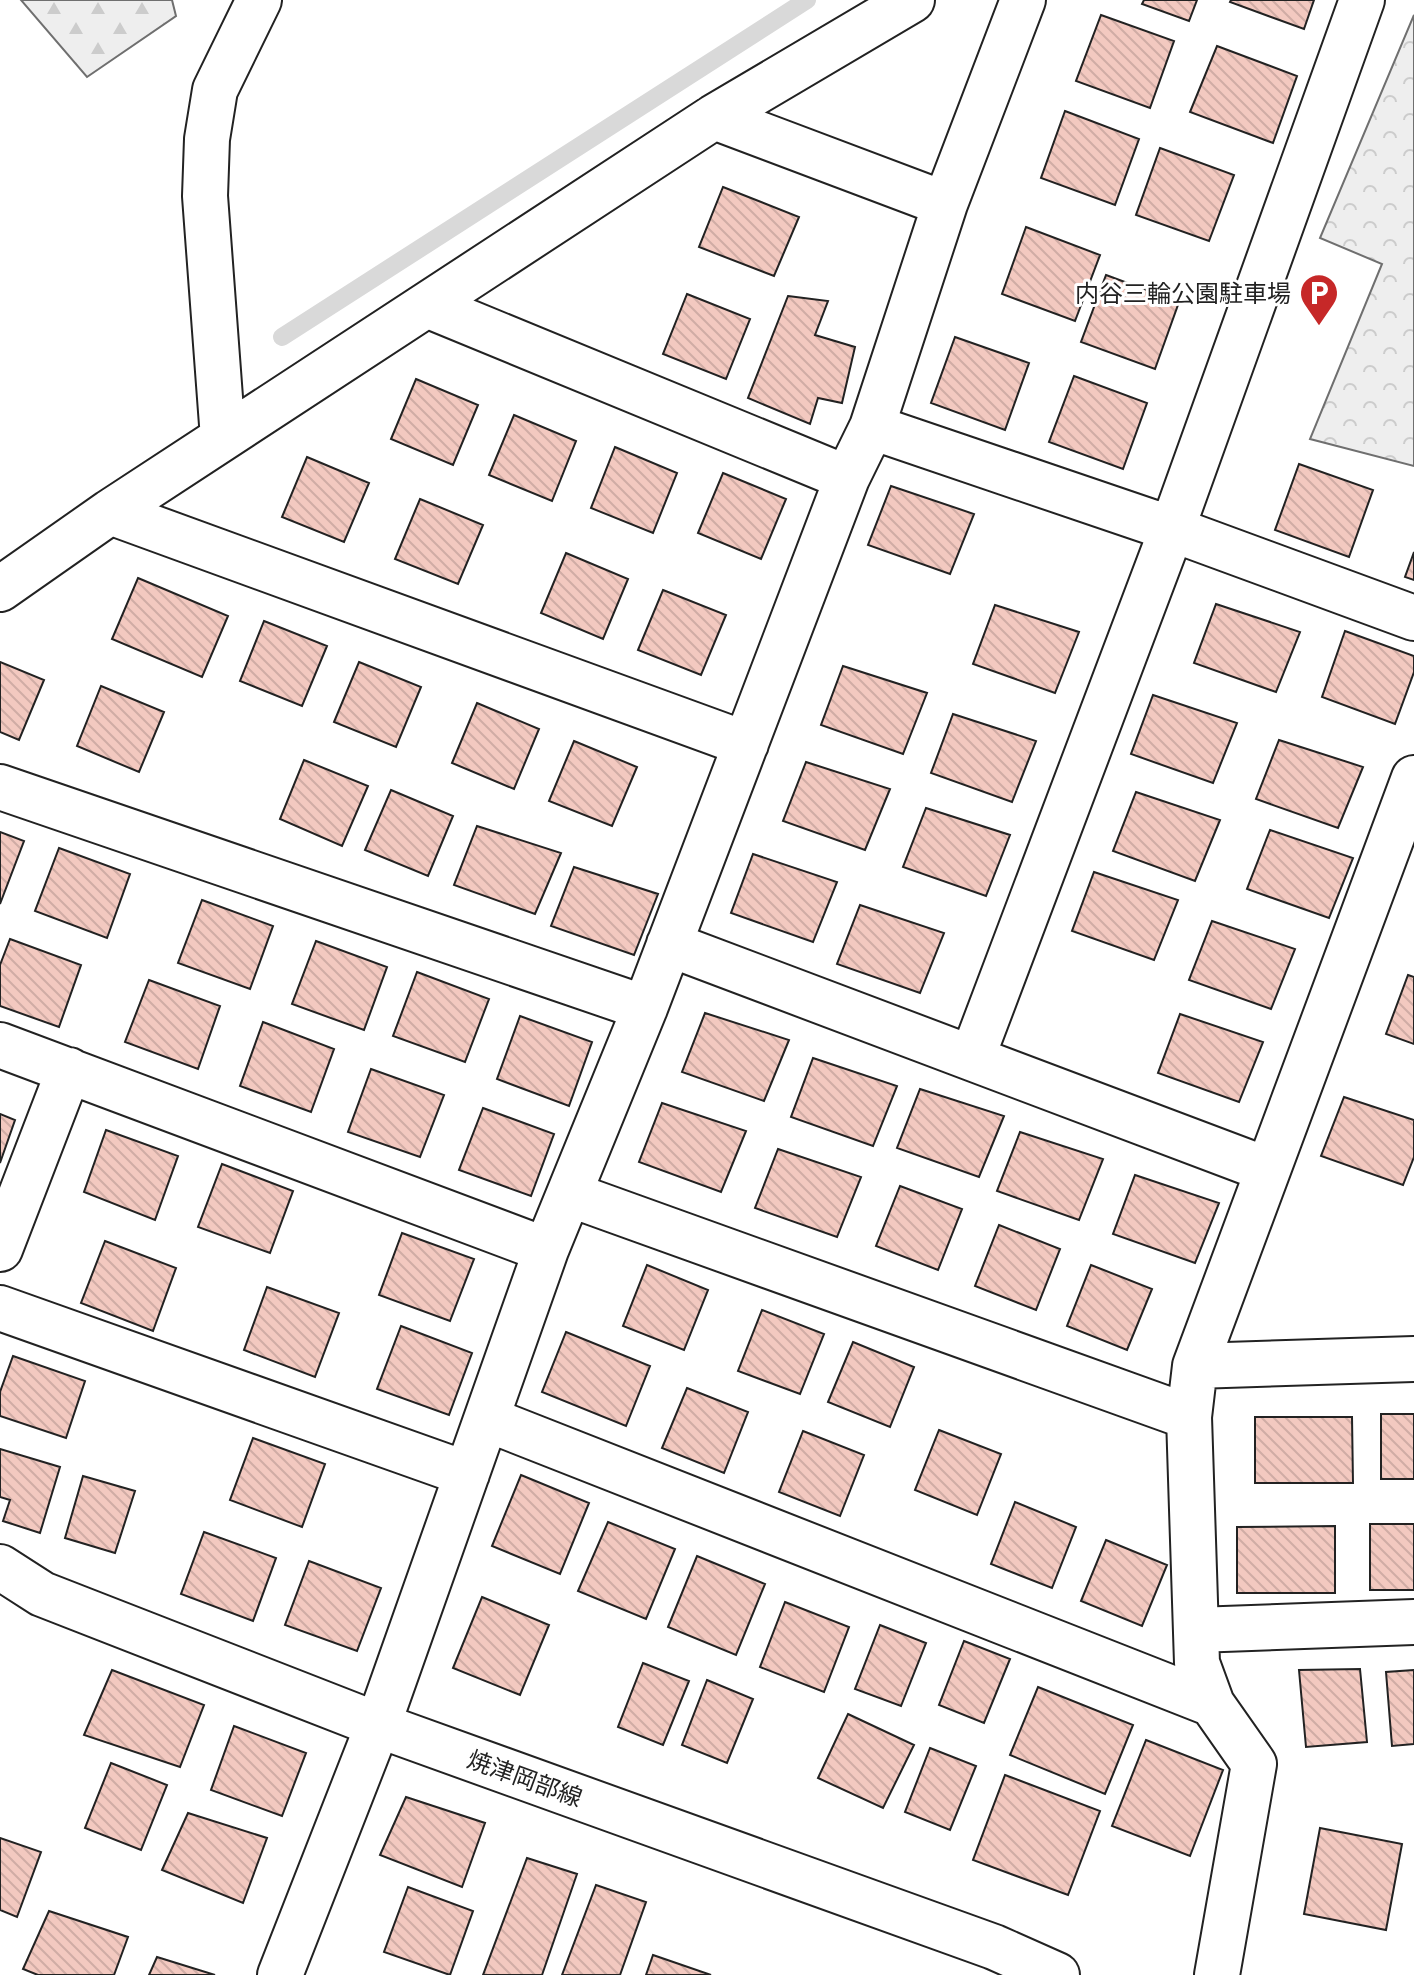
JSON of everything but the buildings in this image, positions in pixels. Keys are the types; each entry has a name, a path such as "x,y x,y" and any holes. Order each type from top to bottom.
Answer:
{"street":[{"path":"223,438 205,196 207,139 215,90 259,0"},
{"path":"0,589 110,512 714,117 912,0"},
{"path":"280,1975 378,1725 546,1250 645,1008 847,478 872,427 945,204 1023,0"},
{"path":"972,1058 1172,529 1362,0"},
{"path":"714,117 945,204"},
{"path":"429,306 847,478"},
{"path":"872,427 1172,529 1414,618"},
{"path":"110,512 746,744"},
{"path":"1217,1975 1254,1764 1212,1704 1197,1663 1189,1417 1195,1366 1414,778"},
{"path":"0,787 645,1008"},
{"path":"669,944 1268,1170"},
{"path":"0,1045 546,1250"},
{"path":"0,1249 69,1070"},
{"path":"569,1194 1189,1417"},
{"path":"0,1308 467,1474"},
{"path":"1195,1366 1414,1359"},
{"path":"487,1419 1212,1704"},
{"name":"焼津岡部線","path":"0,1567 42,1594 378,1725 994,1947 1057,1975"},
{"path":"1196,1630 1414,1622"}],"green space":[{"path":"21,0 172,0 176,16 87,77"},
{"path":"1414,15 1414,466 1310,439 1382,264 1320,238"}],"waterway":[{"path":"282,337 807,0"}],"place":[{"name":"内谷三輪公園駐車場","path":"1319,327"}]}
